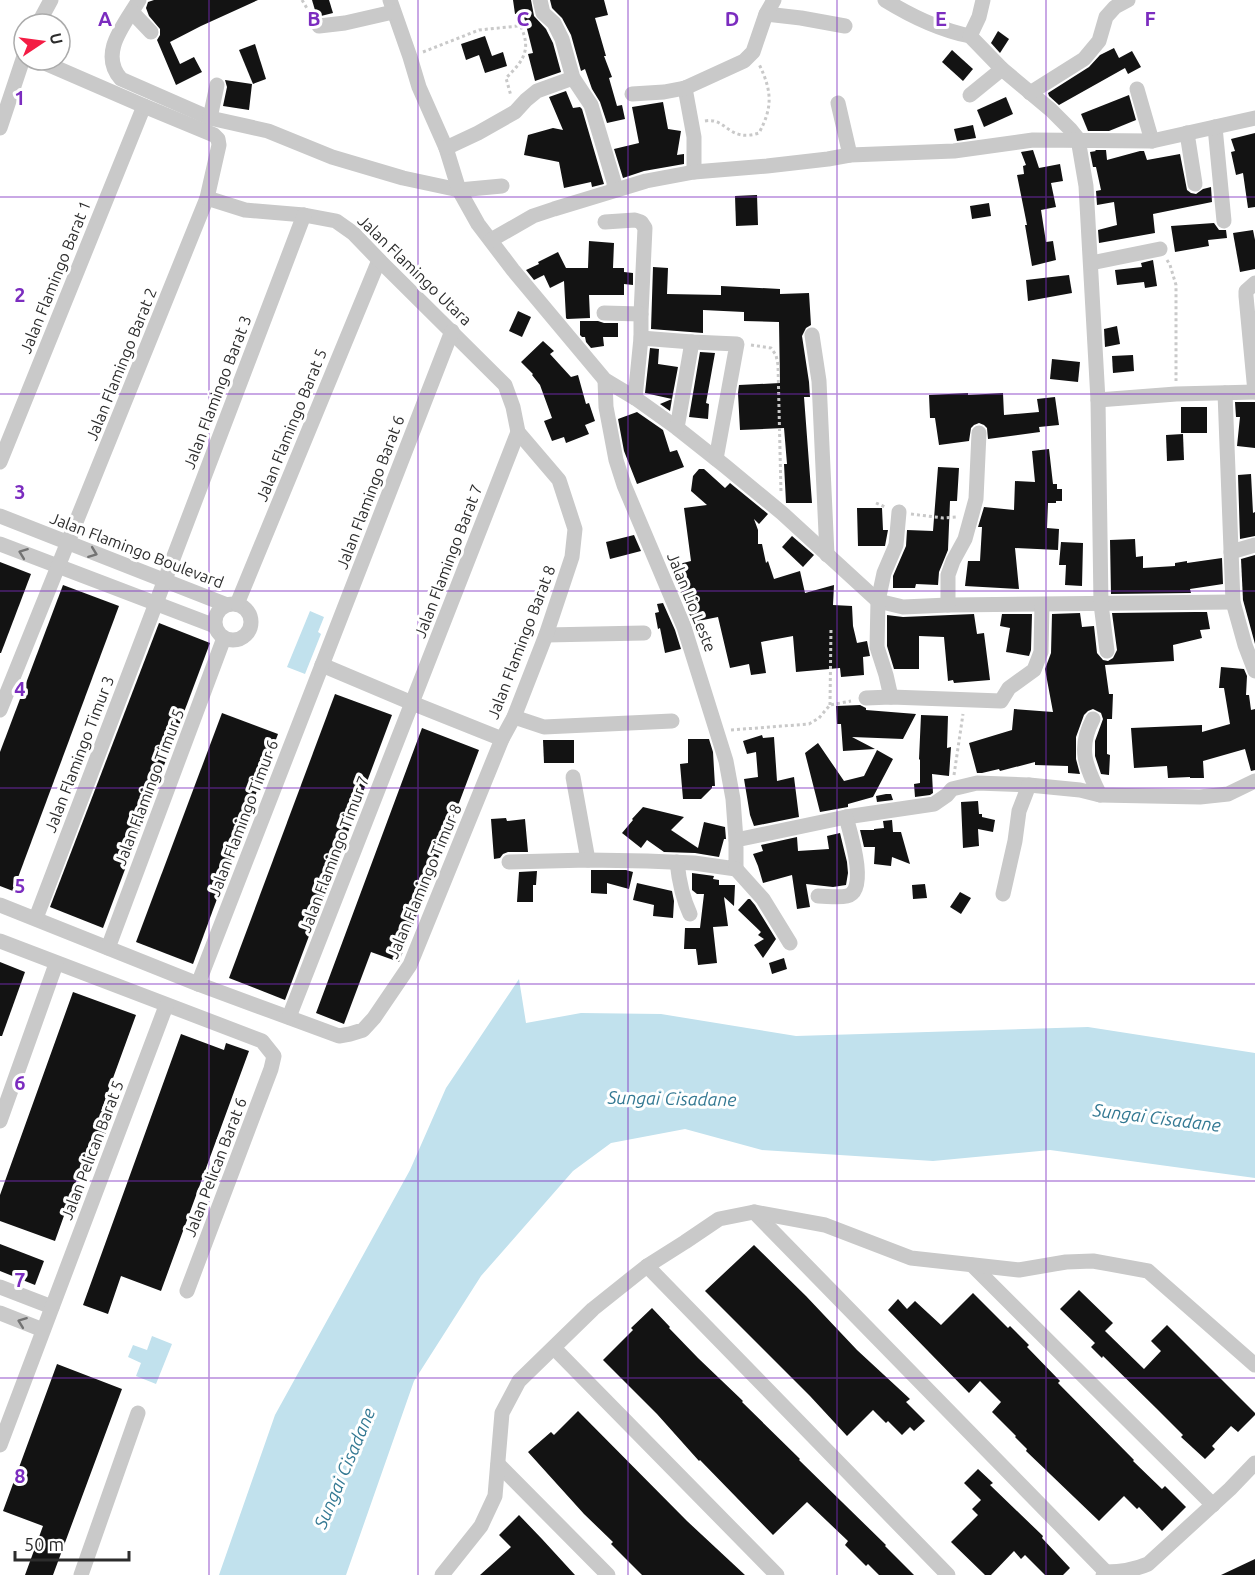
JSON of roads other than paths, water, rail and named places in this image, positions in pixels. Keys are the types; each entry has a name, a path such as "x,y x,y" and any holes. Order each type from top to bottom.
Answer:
{"street":[{"path":"540,0 543,13 554,23 562,39 573,78 591,105 615,190"},
{"path":"632,94 685,88 744,61 753,52 766,14 774,0"},
{"path":"885,0 942,30 970,36 1002,69 1051,110 1078,140 1086,186 1091,263 1098,400 1101,604 1107,651"},
{"path":"970,36 979,17 983,0"},
{"path":"1030,93 1084,59 1099,41 1106,17 1115,7 1128,0"},
{"path":"151,32 135,6 114,42 111,56 116,73 121,79 210,118 268,131 332,157 403,178 459,190 502,186"},
{"path":"319,26 345,23 391,6 419,87 446,148 459,190 478,224 513,270 605,380 635,398 716,459 782,513 878,601 903,607 1233,602"},
{"path":"766,14 845,26"},
{"path":"970,95 1002,69"},
{"path":"0,128 19,72"},
{"path":"66,72 214,135 219,145 207,198"},
{"path":"446,148 515,112 537,91 573,78"},
{"path":"210,118 218,85"},
{"path":"685,88 694,137 694,172"},
{"path":"1137,89 1152,141"},
{"path":"838,103 850,155"},
{"name":"Jalan Flamingo Barat 1","path":"0,462 144,106"},
{"path":"491,240 533,216 646,181 694,172 767,166 850,155 939,152 1033,140 1152,141 1255,118"},
{"path":"1215,127 1224,221"},
{"path":"1187,133 1195,184"},
{"name":"Jalan Flamingo Utara","path":"207,198 245,210 336,221 353,232 505,385 513,407 518,432 559,480 575,529 572,557"},
{"name":"Jalan Flamingo Barat 2","path":"0,710 207,198"},
{"name":"Jalan Flamingo Barat 3","path":"156,604 304,216"},
{"path":"605,222 635,219 645,228 641,338 635,398"},
{"path":"1091,263 1160,249"},
{"name":"Jalan Flamingo Barat 5","path":"232,605 379,260"},
{"path":"1098,400 1176,394 1255,392 1246,296 1246,291 1255,283"},
{"path":"604,313 641,314"},
{"name":"Jalan Flamingo Barat 6","path":"322,666 452,332"},
{"path":"812,335 819,381 827,555"},
{"path":"641,338 737,344 716,459"},
{"path":"677,428 692,342"},
{"name":"Jalan Lio Leste","path":"605,380 606,407 616,459 624,485 684,627 726,761 733,799 736,869"},
{"path":"1225,393 1233,602 1255,671"},
{"name":"Jalan Flamingo Barat 7","path":"412,703 518,432"},
{"path":"948,605 948,575 965,539 976,499 979,433"},
{"path":"891,697 877,647 878,601 884,573 896,545 899,512"},
{"name":"Jalan Flamingo Boulevard","path":"0,516 232,605"},
{"path":"0,544 156,604 220,632 234,641 239,640 250,629 249,614 242,606 232,605 222,608 216,616 220,632"},
{"path":"1231,552 1255,545"},
{"name":"Jalan Flamingo Barat 8","path":"502,738 514,717 546,635 572,557"},
{"name":"Jalan Flamingo Timur 3","path":"36,918 156,604"},
{"path":"866,698 1001,701 1009,688 1034,670 1041,652 1042,605"},
{"name":"Jalan Flamingo Timur 5","path":"108,948 220,632"},
{"path":"546,635 644,633"},
{"path":"322,666 502,738"},
{"name":"Jalan Flamingo Timur 6","path":"198,984 322,666"},
{"name":"Jalan Flamingo Timur 7","path":"290,1017 412,703"},
{"path":"514,717 544,727 672,720"},
{"path":"1093,718 1085,738 1084,752 1088,770 1100,795"},
{"name":"Jalan Flamingo Timur 8","path":"290,1017 339,1036 363,1030 374,1018 410,965 502,738"},
{"path":"573,777 588,860"},
{"path":"736,840 846,817 934,804 952,789 977,783 1029,784 1080,790 1100,795 1200,797 1228,794 1255,781"},
{"path":"1004,894 1019,811 1029,784"},
{"path":"818,896 847,896 854,893 857,886 858,871 846,817"},
{"path":"510,862 588,860 677,862 736,869 763,899 790,943"},
{"path":"677,862 680,885 690,914"},
{"path":"0,904 198,984 290,1017"},
{"path":"0,941 166,1006"},
{"path":"0,1121 56,964"},
{"name":"Jalan Pelican Barat 6","path":"166,1006 262,1041 274,1056 187,1291"},
{"name":"Jalan Pelican Barat 5","path":"0,1445 166,1006"},
{"path":"754,1212 1105,1573 1138,1569 1148,1564 1255,1463"},
{"path":"441,1575 481,1526 495,1496 502,1413 519,1381 593,1309 647,1266 719,1219 754,1212 825,1225 911,1258 1019,1270 1066,1262 1093,1261 1148,1271 1255,1365"},
{"path":"972,1265 1213,1505"},
{"path":"647,1266 948,1575"},
{"path":"0,1287 52,1307"},
{"path":"0,1313 43,1330"},
{"path":"554,1348 777,1575"},
{"path":"81,1575 138,1413"},
{"path":"498,1464 608,1575"}],"water":[{"path":"310,611 324,617 318,632 321,634 305,674 287,667"},
{"name":"Sungai Cisadane","path":"519,979 526,1023 581,1013 661,1014 796,1036 1088,1027 1255,1053 1255,1178 1050,1150 933,1161 762,1150 685,1129 611,1143 573,1171 481,1276 414,1381 346,1575 219,1575 275,1415 410,1170 446,1088"},
{"path":"152,1336 172,1344 156,1384 136,1376 141,1363 128,1357 133,1345 147,1350"}]}
